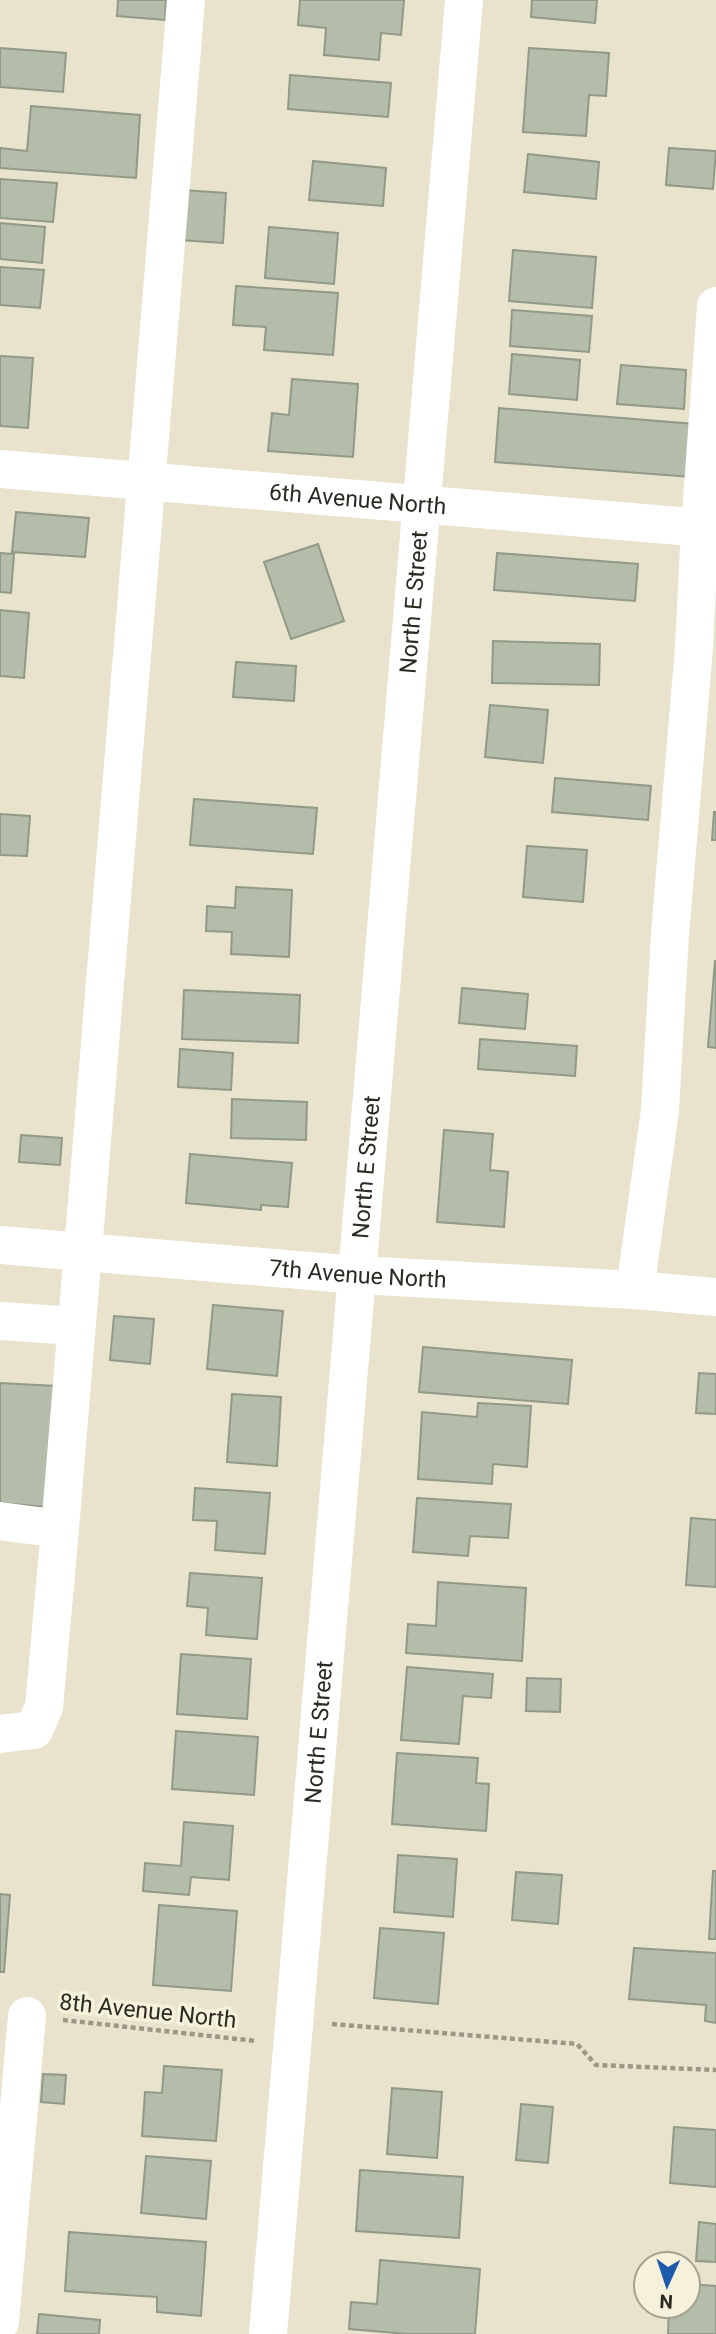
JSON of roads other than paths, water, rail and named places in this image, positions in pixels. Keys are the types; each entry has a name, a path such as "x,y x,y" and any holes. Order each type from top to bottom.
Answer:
{"street":[{"path":"0,1734 34,1730 44,1707 186,0"},
{"name":"North E Street","path":"268,2334 464,0"},
{"path":"635,1290 660,1110 670,934 694,647 708,528 716,306"},
{"name":"6th Avenue North","path":"0,469 708,528"},
{"name":"7th Avenue North","path":"0,1245 358,1275 716,1297"},
{"path":"0,1321 76,1326"},
{"path":"0,1521 60,1529"},
{"path":"0,2322 27,2016"}]}
